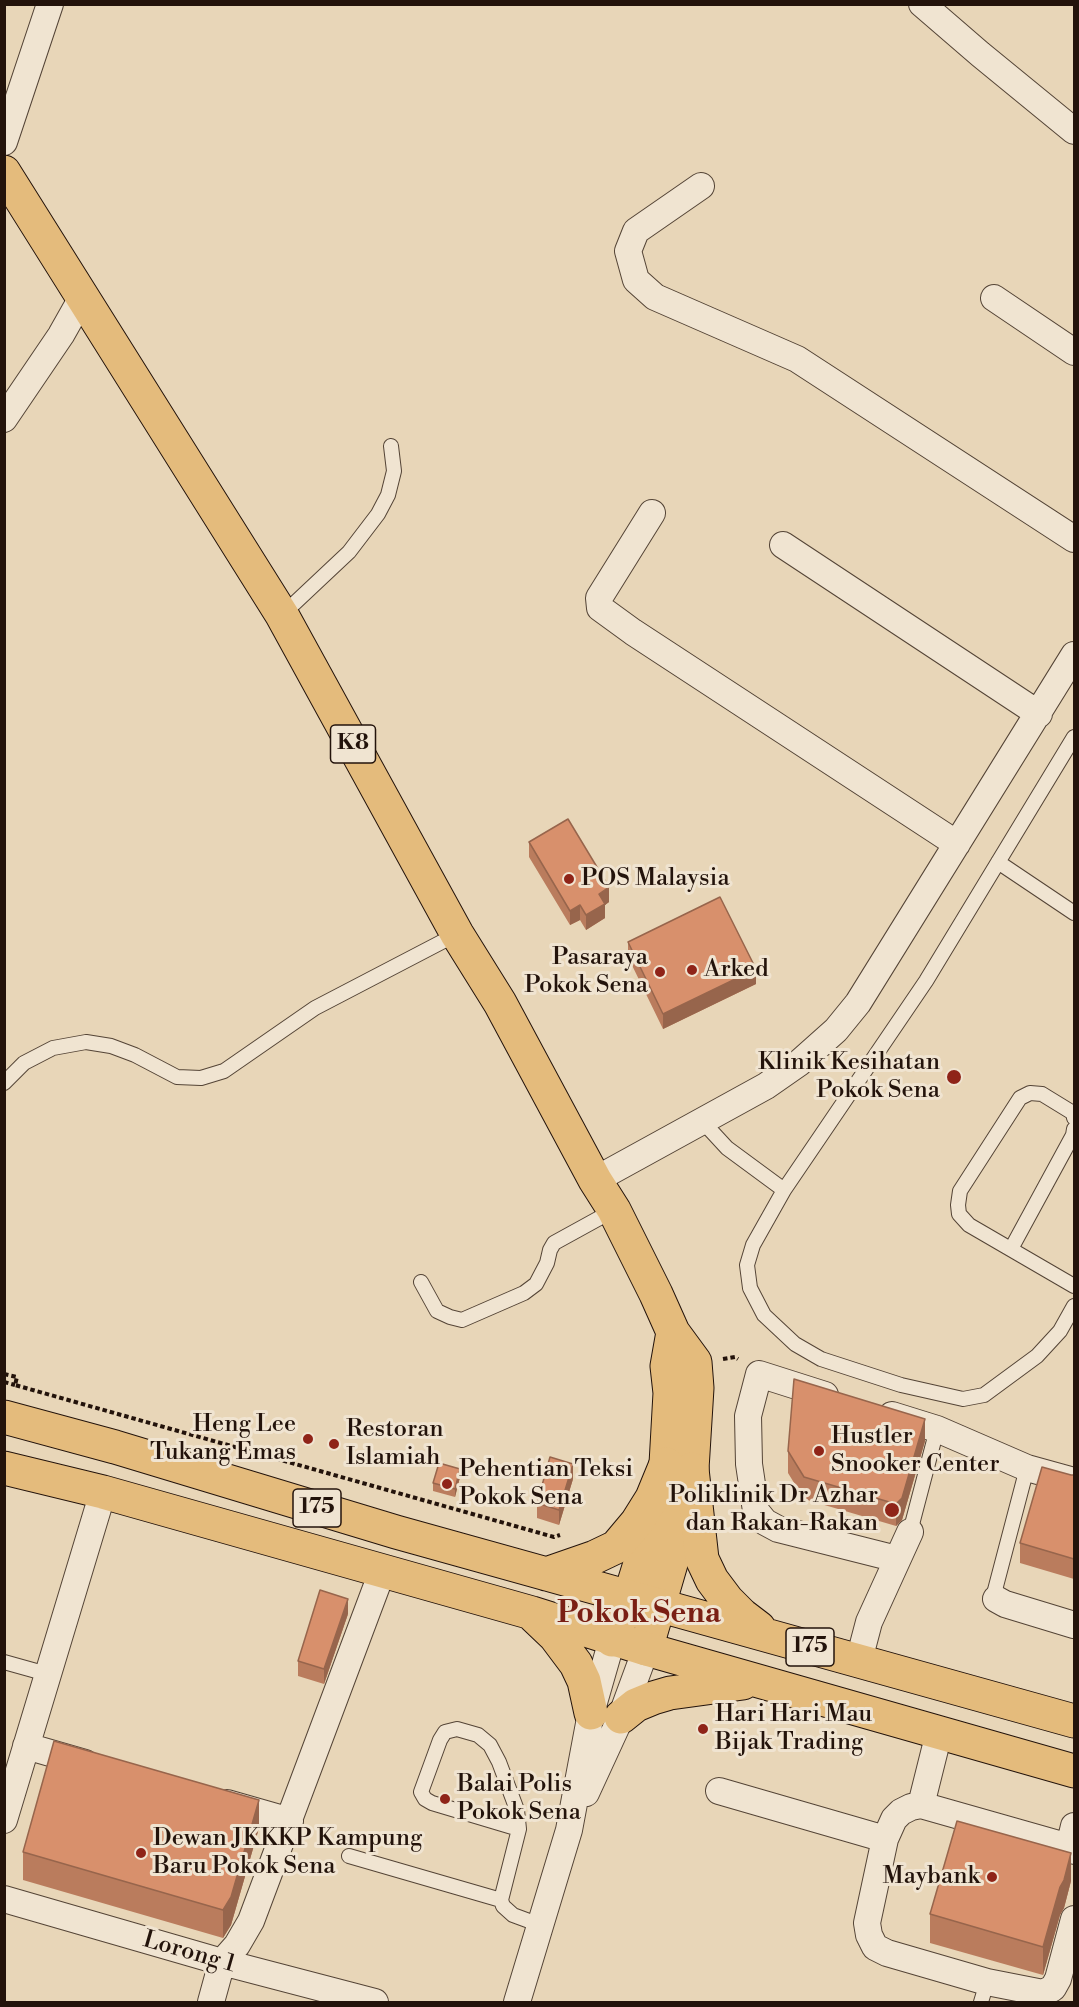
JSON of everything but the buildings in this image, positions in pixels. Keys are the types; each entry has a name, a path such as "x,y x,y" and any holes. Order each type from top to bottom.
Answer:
{"main road":[{"name":"K8","path":"4,172 282,615 457,934 500,1003 595,1180 614,1210 673,1332 695,1362"},
{"path":"673,1332 667,1366 670,1403 679,1467 702,1558 712,1580 727,1600 742,1616 768,1635"},
{"path":"612,1640 644,1600 680,1528 679,1467 697,1388 695,1362"},
{"name":"175","path":"4,1417 115,1447 385,1529 1074,1721"},
{"path":"546,1574 616,1547 637,1522 652,1498 679,1467"},
{"name":"175","path":"4,1468 103,1492 532,1613 612,1640 1074,1771"},
{"path":"644,1600 646,1649"},
{"path":"532,1613 555,1636 576,1664 586,1687 606,1715 661,1695 757,1681"}],"street":[{"path":"4,142 50,4"},
{"path":"922,4 1074,131"},
{"path":"701,186 636,231 628,251 636,280 655,297 797,359 1074,539"},
{"path":"4,419 61,335 83,296"},
{"path":"994,298 1074,352"},
{"path":"652,513 599,598 600,608 633,632 957,844"},
{"path":"783,545 1039,714"},
{"path":"595,1180 766,1086 799,1063 836,1030 858,1003 1074,655"},
{"path":"897,1559 778,1529 765,1522 756,1511 749,1464 748,1416 759,1374 937,1429 1027,1468 1074,1481"},
{"path":"4,1820 103,1492"},
{"path":"858,1660 869,1622 910,1532"},
{"path":"212,2002 222,1962 237,1945 251,1921 382,1572"},
{"path":"996,1599 1005,1604 1074,1625"},
{"path":"517,2002 606,1715 612,1640"},
{"path":"606,1715 646,1649"},
{"path":"921,1805 939,1732"},
{"path":"26,1746 106,1769"},
{"path":"719,1791 885,1839"},
{"path":"210,1798 290,1821"},
{"path":"1072,1841 921,1805 901,1812 894,1819 885,1839 867,1923 869,1935 875,1947 887,1953 984,1992 1043,1994 1053,1988 1058,1978 1074,1919"},
{"name":"Lorong 1","path":"4,1899 222,1962 375,2002"}],"lane":[{"path":"282,615 349,552 378,514 388,495 394,471 391,446"},
{"path":"1074,737 926,981 784,1190 753,1245 747,1265 750,1288 764,1315 795,1344 821,1359 901,1385 963,1399 984,1395 1037,1356 1060,1330 1074,1306"},
{"path":"998,862 1074,913"},
{"path":"4,1083 24,1063 53,1048 86,1042 111,1046 135,1055 177,1077 201,1078 224,1071 315,1008 457,934"},
{"path":"1074,1118 1073,1113 1042,1094 1030,1093 1020,1098 960,1191 958,1205 959,1214 969,1225 1074,1286"},
{"path":"702,1122 727,1148 784,1190"},
{"path":"1011,1249 1073,1135 1074,1129"},
{"path":"421,1282 437,1311 462,1320 524,1293 536,1284 554,1243 614,1210"},
{"path":"910,1532 937,1429"},
{"path":"996,1599 995,1590 1027,1468"},
{"path":"4,1662 47,1674"},
{"path":"519,1829 425,1799 421,1791 445,1732 457,1730 478,1735 490,1745 499,1762 517,1810 519,1829 501,1900 503,1906 513,1915 540,1925"},
{"path":"349,1856 501,1900"}],"path":[{"path":"695,1362 735,1357 759,1374"},
{"path":"4,1374 17,1377 15,1385"},
{"path":"4,1382 554,1537 565,1534"}],"place":[{"name":"POS Malaysia","path":"569,879"},
{"name":"Arked","path":"692,970"},
{"name":"Pasaraya Pokok Sena","path":"660,972"},
{"name":"Klinik Kesihatan Pokok Sena","path":"954,1077"},
{"name":"Heng Lee Tukang Emas","path":"308,1439"},
{"name":"Restoran Islamiah","path":"334,1444"},
{"name":"Hustler Snooker Center","path":"819,1451"},
{"name":"Pehentian Teksi Pokok Sena","path":"447,1484"},
{"name":"Poliklinik Dr Azhar dan Rakan-Rakan","path":"892,1510"},
{"name":"Hari Hari Mau Bijak Trading","path":"703,1729"},
{"name":"Balai Polis Pokok Sena","path":"445,1799"},
{"name":"Dewan JKKKP Kampung Baru Pokok Sena","path":"141,1853"},
{"name":"Maybank","path":"992,1877"}],"district":[{"name":"Pokok Sena","path":"639,1615"}]}
